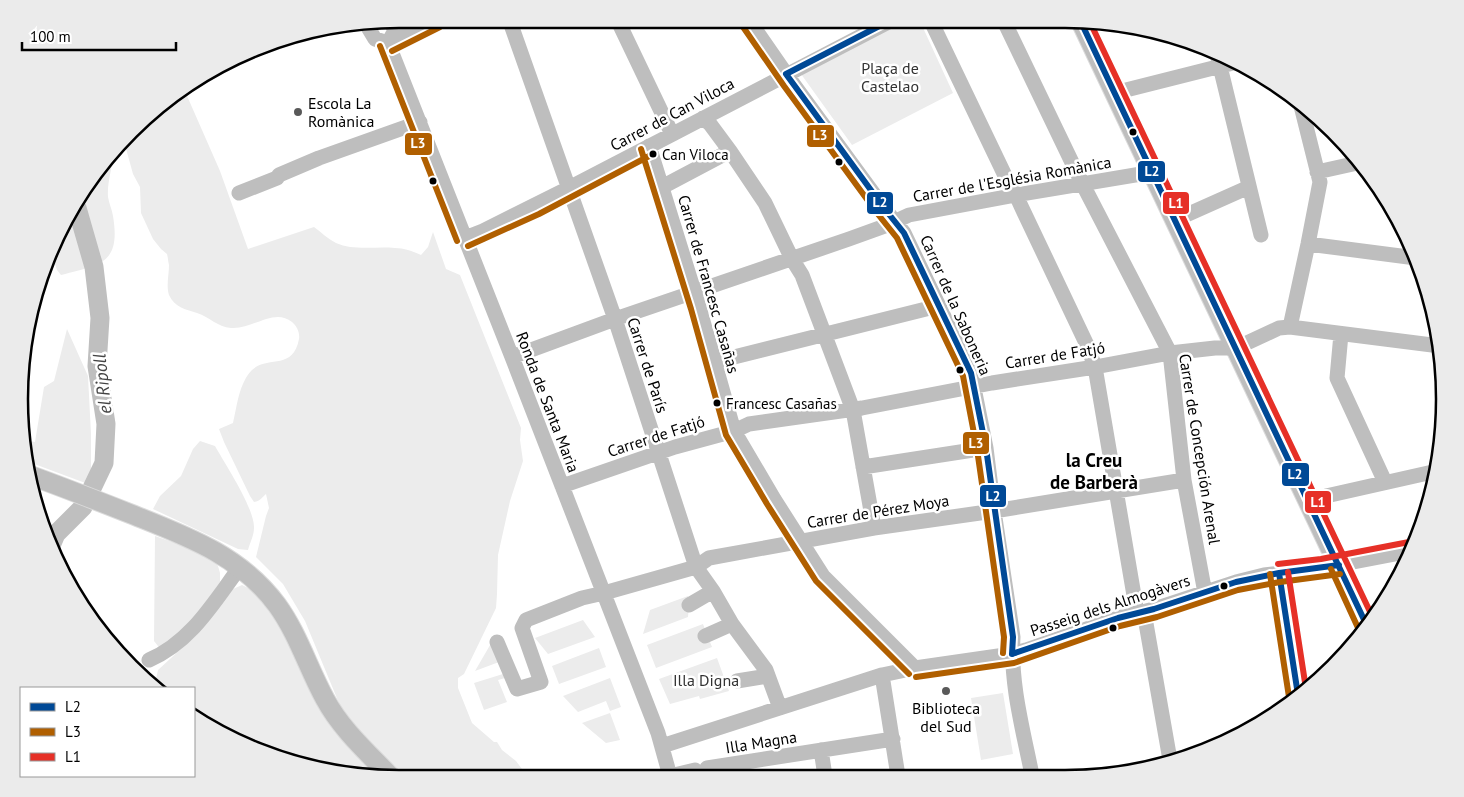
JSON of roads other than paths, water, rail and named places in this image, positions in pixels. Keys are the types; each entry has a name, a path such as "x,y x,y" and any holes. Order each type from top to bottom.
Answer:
{"main road":[{"path":"1084,28 1364,619"},
{"path":"36,478 188,536 213,549 240,567 268,593 283,614 301,645 318,685 333,713 384,769"}],"street":[{"path":"388,43 394,32 394,28"},
{"path":"369,29 375,39 388,43 418,28"},
{"name":"Carrer de París","path":"512,28 615,319 696,567 713,591 732,624 766,670 780,708"},
{"path":"621,28 672,134"},
{"name":"Carrer de la Saboneria","path":"754,28 904,233 971,373 986,448 1013,637 1014,680 1031,770"},
{"name":"Carrer de Can Viloca","path":"465,238 569,188 876,28"},
{"path":"934,28 1016,195 1087,345 1095,367 1169,755"},
{"name":"Carrer de Concepción Arenal","path":"1008,28 1083,185 1170,353 1184,480 1206,592"},
{"name":"Ronda de Santa Maria","path":"388,43 604,593 662,746 668,770"},
{"path":"1114,93 1217,60"},
{"path":"1218,61 1261,235"},
{"path":"1290,327 1320,182 1303,114"},
{"path":"703,118 710,124 730,151 765,203 792,259 802,275 853,410 874,528"},
{"path":"239,193 319,158 420,122"},
{"name":"Carrer de Francesc Casañas","path":"650,146 734,431 823,576 915,668"},
{"path":"662,187 730,151"},
{"path":"1317,172 1353,164"},
{"name":"Carrer de l'Església Romànica","path":"512,357 615,319 885,226 908,215 1153,172"},
{"path":"1175,220 1249,187"},
{"path":"1308,244 1408,257"},
{"path":"714,362 938,306"},
{"path":"1236,348 1279,328 1290,327 1432,345"},
{"path":"1341,334 1337,378 1385,482"},
{"name":"Carrer de Fatjó","path":"562,486 658,453 734,431 748,424 853,410 974,386 1170,353 1215,348 1236,348"},
{"path":"862,467 986,448"},
{"path":"1309,504 1326,496 1429,473"},
{"name":"Carrer de Pérez Moya","path":"497,642 517,689 541,682 522,628 526,620 582,598 696,567 709,558 874,528 994,511 1184,480"},
{"name":"Passeig dels Almogàvers","path":"662,746 882,675 915,668 1012,654 1118,618 1236,582 1402,553"},
{"path":"149,660 172,648 192,630 240,567"},
{"path":"1279,573 1297,688"},
{"path":"689,605 713,591"},
{"path":"705,636 732,624"},
{"path":"882,675 897,770"},
{"path":"737,682 768,676"},
{"name":"Illa Magna","path":"697,770 892,739"},
{"name":"Illa Magna","path":"821,750 824,770"}],"waterway":[{"name":"el Ripoll","path":"55,537 83,507 104,463 106,424 97,366 100,318 94,267 78,211"}],"place":[{"name":"Escola La Romànica","path":"298,112"},
{"name":"Can Viloca","path":"653,154"},
{"name":"Francesc Casañas","path":"717,403"},
{"name":"Biblioteca del Sud","path":"946,691"}],"district":[{"name":"la Creu de Barberà","path":"1094,471"}],"park label":[{"name":"Plaça de Castelao","path":"890,77"},
{"name":"Illa Digna","path":"706,680"}]}
